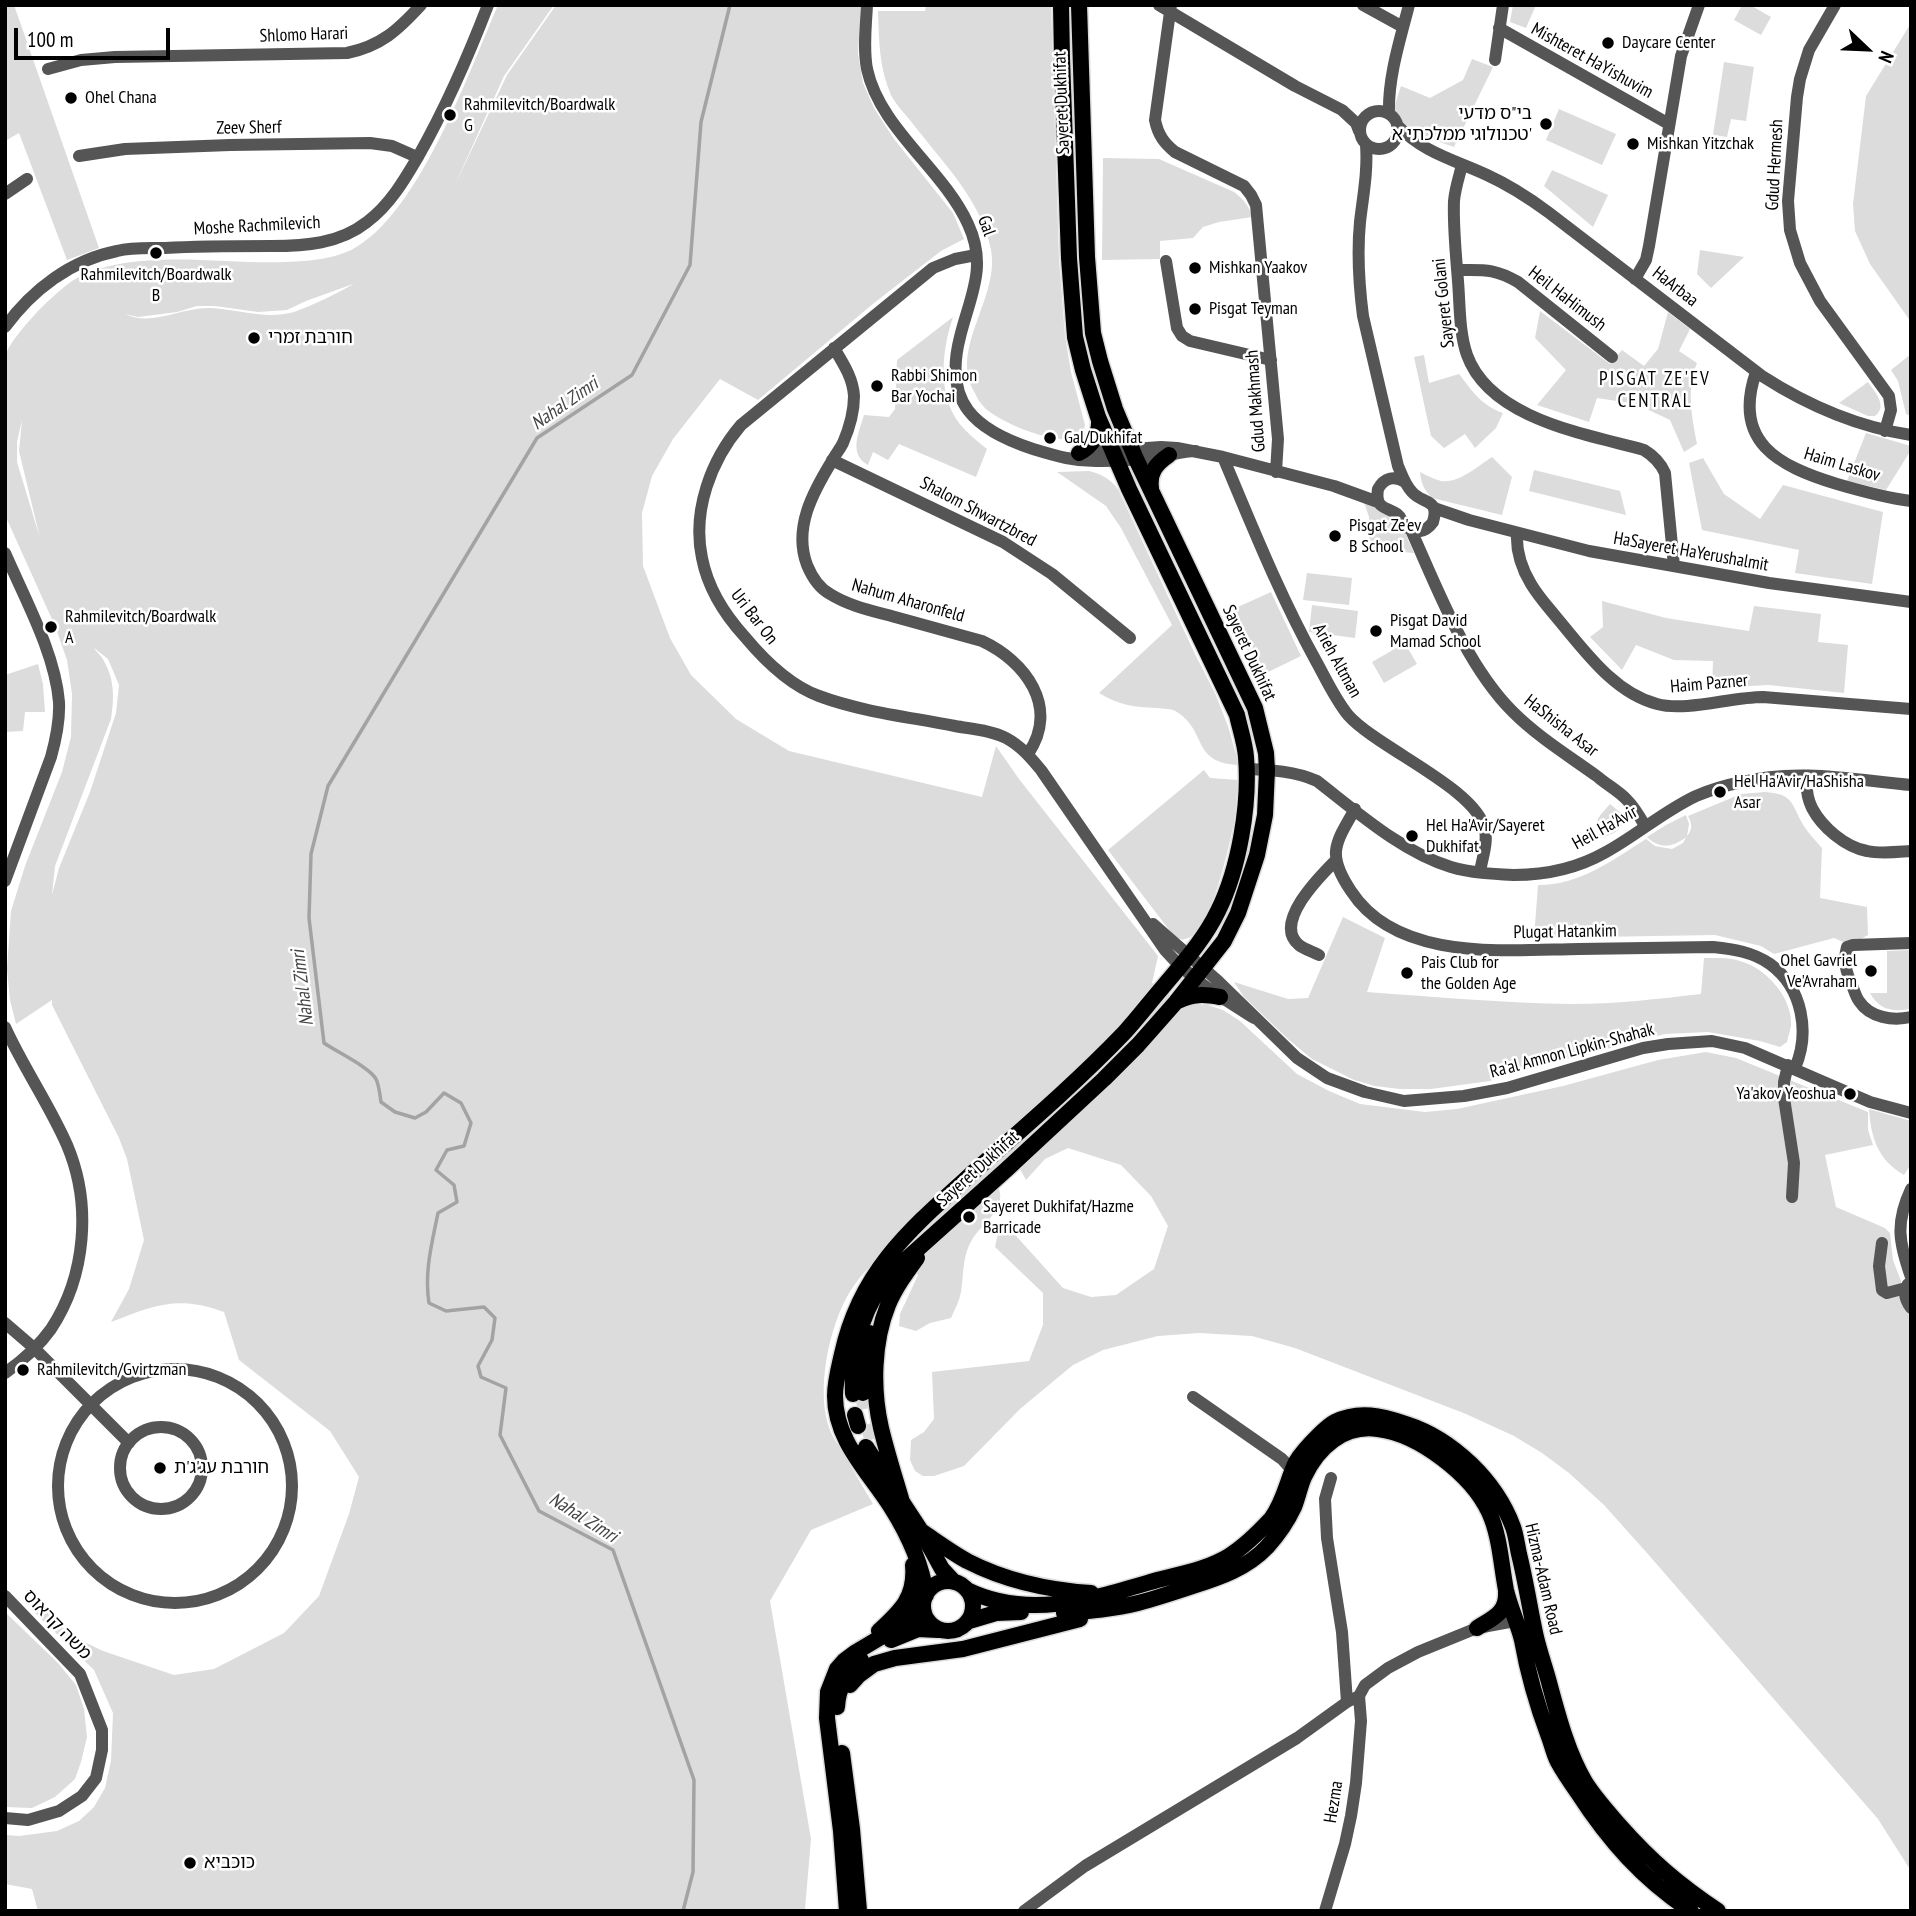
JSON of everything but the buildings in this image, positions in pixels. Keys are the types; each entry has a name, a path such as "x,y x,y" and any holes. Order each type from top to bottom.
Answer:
{"main road":[{"name":"Sayeret Dukhifat","path":"915,1536 853,1454 837,1415 837,1377 849,1324 872,1280 898,1243 1100,1057 1125,1032 1184,960 1219,909 1230,880 1245,813 1246,753 1237,715 1114,456 1098,417 1078,348 1067,218 1061,5"},
{"name":"Sayeret Dukhifat","path":"858,1393 867,1343 882,1298 918,1248 1138,1045 1224,941 1248,886 1265,815 1266,753 1255,708 1134,454 1108,390 1093,333 1087,257 1079,5"},
{"path":"1079,453 1086,449 1097,434 1098,417"},
{"path":"1151,491 1153,469 1169,455"},
{"path":"1175,1002 1191,995 1203,994 1220,998"},
{"path":"936,1233 906,1273 889,1302 879,1342 876,1390 878,1414 899,1496 915,1536 923,1577 923,1610 931,1625 938,1630"},
{"name":"Hizma-Adam Road","path":"960,1586 986,1598 1010,1603 1061,1605 1111,1595 1201,1569 1228,1557 1258,1534 1275,1513 1305,1449 1333,1422 1365,1414 1382,1416 1427,1432 1451,1448 1487,1480 1502,1503 1513,1528 1528,1593 1529,1638 1524,1655 1536,1702 1558,1761 1598,1825 1634,1865 1667,1895 1691,1911"},
{"name":"Hizma-Adam Road","path":"969,1621 996,1613 1051,1615 1136,1603 1226,1575 1244,1566 1268,1546 1293,1509 1305,1476 1327,1444 1345,1432 1377,1428 1399,1434 1418,1442 1471,1483 1489,1512 1498,1540 1506,1590 1515,1621 1529,1638 1570,1750 1585,1782 1646,1856 1688,1891 1718,1911"},
{"path":"870,1446 872,1457 899,1496"},
{"path":"859,1911 852,1829 836,1714 839,1691 848,1671 875,1649 918,1629 955,1631 969,1621 972,1613 973,1605 960,1586 915,1536"},
{"path":"915,1536 1014,1581 1066,1591 1111,1595"},
{"path":"847,1911 826,1703 836,1669 904,1606 914,1580 915,1536"},
{"path":"856,1652 915,1614 929,1590 940,1582 960,1586"},
{"path":"1485,1626 1505,1607 1506,1590"},
{"path":"837,1700 859,1675 874,1664 895,1658 991,1643 1136,1603"},
{"path":"1485,1626 1505,1625 1529,1638"}],"street":[{"name":"Shlomo Harari","path":"48,69 81,60 115,57 347,53 370,46 391,34 421,5"},
{"name":"Moshe Rachmilevich","path":"5,327 44,285 86,261 117,250 294,246 324,242 355,231 381,211 417,158 442,114 488,5"},
{"name":"Gal","path":"867,5 865,46 868,72 873,86 902,134 951,195 973,237 976,279 955,361 958,392 967,410 976,420 1002,438 1073,460 1134,454"},
{"path":"1363,5 1403,27"},
{"path":"1389,113 1394,63 1409,5"},
{"path":"1495,60 1503,5"},
{"path":"1636,279 1649,246 1681,56 1699,5"},
{"name":"Gdud Hermesh","path":"1834,6 1809,50 1800,79 1788,201 1790,230 1800,264 1814,291 1889,396 1891,411 1885,431"},
{"path":"1167,7 1295,86 1342,110 1351,113 1379,110 1389,113 1396,121 1396,136 1372,168 1363,198"},
{"name":"Gdud Makhmash","path":"1167,7 1155,120 1157,128 1166,145 1244,186 1256,205 1279,439 1276,472"},
{"name":"Mishteret HaYishuvim","path":"1499,29 1669,124"},
{"path":"1360,131 1362,121 1371,112 1394,63"},
{"path":"1342,110 1356,123 1366,145 1359,258 1359,290 1363,316 1395,454 1405,482 1414,495 1429,501 1434,508"},
{"name":"HaArbaa","path":"1397,125 1415,143 1487,175 1531,200 1779,387 1843,417 1885,431 1911,435"},
{"name":"Zeev Sherf","path":"79,156 125,149 370,143 392,146 417,158"},
{"path":"1366,145 1386,147"},
{"name":"HaArbaa","path":"1386,147 1403,145 1425,148"},
{"name":"Sayeret Golani","path":"1462,165 1454,200 1462,335 1468,357 1478,375 1497,396 1525,413 1644,450 1660,463 1665,473 1674,566"},
{"path":"5,194 27,179"},
{"name":"Uri Bar On","path":"976,255 955,259 933,268 741,425 729,439 718,457 703,499 700,550 705,573 712,591 736,627 760,656 796,685 817,696 874,710 1004,736 1028,754 1140,912 1184,960"},
{"path":"1166,261 1177,328 1182,336 1190,341 1271,360"},
{"name":"Heil HaHimush","path":"1457,270 1497,271 1507,275 1612,357"},
{"name":"Nahum Aharonfeld","path":"834,348 852,383 852,410 843,444 806,511 803,527 805,559 818,585 828,594 862,608 982,641 1013,660 1034,688 1039,704 1038,734 1028,754"},
{"name":"Haim Laskov","path":"1756,372 1750,391 1750,414 1760,440 1774,457 1786,465 1829,481 1911,501"},
{"name":"Gal","path":"1029,447 1114,456"},
{"path":"1134,454 1161,447 1196,451 1334,486 1378,502 1398,515 1411,530"},
{"path":"1134,454 1169,455 1196,451"},
{"path":"1378,502 1377,492 1394,465 1395,454"},
{"name":"Arieh Altman","path":"1223,457 1285,598 1336,697 1355,721 1471,805 1485,829 1486,840 1480,872"},
{"name":"Shalom Shwartzbred","path":"832,460 1003,542 1052,574 1130,638"},
{"path":"1334,486 1361,489 1397,478 1405,482"},
{"name":"HaSayeret HaYerushalmit","path":"1434,508 1469,520 1589,551 1769,583 1911,601"},
{"name":"HaShisha Asar","path":"1428,568 1423,547 1435,516 1434,508"},
{"name":"HaSayeret HaYerushalmit","path":"1411,530 1419,531 1454,519 1469,520"},
{"name":"HaShisha Asar","path":"1411,530 1455,626 1494,690 1532,729 1628,801 1646,827"},
{"name":"Haim Pazner","path":"1517,533 1519,558 1530,584 1541,598 1607,675 1655,704 1675,707 1763,697 1911,709"},
{"path":"5,553 52,665 59,704 51,757 5,881"},
{"name":"Heil Ha'Avir","path":"1247,773 1267,774 1331,792 1405,845 1451,867 1522,875 1567,868 1606,852 1673,808 1707,792 1742,782 1770,776 1807,776 1911,785"},
{"path":"1807,776 1806,786 1811,807 1820,820 1844,842 1865,851 1911,851"},
{"path":"1319,954 1298,945 1293,938 1291,927 1294,914 1311,886 1336,860 1335,850 1355,809"},
{"name":"Plugat Hatankim","path":"1336,860 1341,877 1360,905 1374,918 1411,936 1436,943 1459,948 1504,950 1732,948 1769,963 1790,985 1802,1014 1801,1055 1784,1082 1794,1163 1793,1196"},
{"path":"1911,943 1847,947 1845,970 1858,1001 1867,1010 1892,1019 1911,1017"},
{"name":"Ra'al Amnon Lipkin-Shahak","path":"1184,960 1297,1058 1327,1078 1365,1093 1404,1101 1446,1099 1486,1093 1619,1054 1668,1044 1712,1041 1745,1048 1870,1102 1911,1113"},
{"name":"Ra'al Amnon Lipkin-Shahak","path":"1199,973 1220,998 1254,1018"},
{"path":"5,1027 72,1159 81,1204 82,1240 75,1276 57,1319 34,1348 5,1373"},
{"path":"1911,1189 1902,1207 1900,1220 1909,1282 1905,1299 1911,1308"},
{"path":"1882,1243 1882,1290 1887,1293 1909,1282"},
{"path":"5,1323 34,1348 129,1443"},
{"path":"187,1368 216,1375 243,1389 267,1411 281,1434 290,1460 293,1485 289,1515 282,1535 268,1558 246,1580 223,1593 195,1602 177,1604 152,1602 135,1597 117,1589 93,1571 70,1540 58,1501 57,1480 66,1439 91,1404 108,1389 131,1376 160,1369 187,1368"},
{"path":"1193,1397 1282,1459 1291,1469 1291,1478"},
{"path":"167,1427 181,1432 200,1453 200,1482 195,1493 169,1509 149,1508 139,1503 130,1496 121,1475 121,1462 129,1443 152,1428 167,1427"},
{"path":"1282,1459 1290,1460 1305,1449"},
{"path":"1331,1478 1325,1499 1326,1538 1342,1632 1346,1702"},
{"path":"1024,1911 1085,1866 1271,1755 1346,1702 1359,1696 1365,1685 1388,1668 1418,1652 1485,1626 1515,1621 1528,1593"},
{"name":"משה קראוס","path":"5,1596 80,1674 102,1730 102,1750 96,1778 82,1796 59,1811 28,1820 5,1818"},
{"name":"Hezma","path":"1325,1911 1345,1844 1353,1805 1361,1721 1359,1696"}],"shaded area":[{"path":"5,5 14,5 99,248 67,260 19,133 5,141"},
{"path":"498,5 554,5 504,76 454,187 507,75 556,5 861,5 858,54 863,83 874,108 894,139 953,213 964,239 941,251 874,303 758,400 720,379 673,439 652,476 642,513 643,566 670,638 691,675 736,719 789,751 982,797 996,746 1158,956 1152,983 1184,1004 1208,1005 1223,1010 1240,1021 1297,1074 1360,1104 1425,1112 1457,1109 1563,1086 1658,1060 1706,1052 1736,1058 1868,1112 1868,1130 1873,1145 1825,1155 1836,1207 1885,1228 1890,1233 1893,1260 1901,1281 1900,1300 1911,1316 1911,1871 1878,1819 1604,1505 1542,1453 1514,1436 1466,1414 1295,1348 1252,1336 1199,1333 1158,1336 1103,1350 1073,1365 1020,1409 964,1466 934,1476 923,1476 915,1471 910,1460 911,1440 924,1432 934,1419 932,1372 1029,1361 1043,1325 1043,1293 995,1247 998,1233 1009,1228 1063,1288 1091,1297 1116,1295 1154,1269 1168,1226 1151,1196 1121,1165 1068,1148 1045,1159 1026,1180 1019,1167 998,1187 1000,1201 997,1208 973,1238 967,1251 960,1296 951,1318 930,1323 916,1331 899,1326 900,1314 918,1275 886,1251 855,1285 836,1321 824,1378 826,1414 833,1436 873,1504 811,1530 770,1601 811,1839 805,1909 38,1911 32,1889 5,1884 5,1835 57,1831 79,1821 94,1807 105,1788 111,1761 113,1713 94,1670 31,1609 43,1605 53,1620 76,1638 103,1651 174,1675 214,1669 284,1633 319,1596 349,1514 359,1477 330,1431 239,1360 224,1312 193,1304 167,1304 111,1322 129,1289 144,1240 127,1159 52,1005 52,1000 16,1024 7,969 11,911 25,866 62,772 71,737 72,694 67,660 55,626 5,515 5,355 35,314 72,281 95,270 148,260 305,261 333,257 358,246 381,227 422,170 458,100","holes":["353,284 304,308 280,315 210,308 156,318 135,317 125,314 138,317 177,312 197,306 258,312 287,310","22,420 19,451 40,538 17,462 17,442","94,648 108,659 119,685 116,713 90,792 59,868 52,895 55,866 111,719 112,682 103,659"]},
{"path":"926,5 1051,5 1059,259 1065,336 1085,425 1082,436 1072,439 1051,438 1001,419 981,404 968,376 967,359 992,268 991,250 979,215 960,183 893,99 880,54 878,11 925,11"},
{"path":"1513,5 1536,5 1526,28 1510,22"},
{"path":"1742,5 1750,5 1771,17 1761,35 1734,20"},
{"path":"1911,23 1911,322 1870,264 1855,231 1853,204 1866,96"},
{"path":"1472,59 1493,67 1454,147 1428,138 1402,123 1395,109 1401,86 1430,98 1463,80"},
{"path":"1724,62 1754,67 1746,121 1731,119 1727,137 1713,135"},
{"path":"1559,109 1616,134 1602,165 1546,140"},
{"path":"1103,158 1159,159 1234,192 1245,203 1252,217 1203,227 1193,238 1160,241 1160,259 1102,260"},
{"path":"1552,170 1608,195 1593,227 1544,186"},
{"path":"1700,250 1744,257 1711,288 1697,274"},
{"path":"1540,311 1610,364 1622,350 1644,366 1658,349 1668,312 1690,329 1679,351 1697,363 1691,393 1697,444 1684,452 1670,420 1636,404 1597,398 1589,422 1537,405 1566,370 1535,338"},
{"path":"953,317 944,357 945,385 947,398 959,423 987,449 976,477 899,444 888,460 873,452 868,465 858,455 857,449 864,415 889,417 895,409 897,360"},
{"path":"1911,354 1911,416 1906,414 1898,381 1891,370"},
{"path":"1424,355 1429,383 1459,374 1483,402 1503,413 1496,428 1475,448 1465,434 1444,448 1431,436 1414,357"},
{"path":"1868,382 1880,403 1879,412 1875,416 1868,416 1839,403"},
{"path":"1866,433 1911,446 1886,490 1847,481"},
{"path":"1492,457 1512,477 1502,515 1432,498 1423,486 1420,472 1441,481 1455,480"},
{"path":"1703,458 1724,494 1760,519 1783,485 1883,512 1872,584 1795,573 1799,550 1702,530 1689,463"},
{"path":"1534,470 1620,491 1626,515 1529,491"},
{"path":"1089,471 1105,477 1118,489 1215,693 1239,765 1213,759 1206,753 1187,720 1175,711 1126,705 1099,693 1172,625 1121,528 1106,506 1057,472"},
{"path":"1364,502 1374,504 1402,526 1414,553 1369,549 1369,517"},
{"path":"1307,573 1352,578 1349,605 1303,600"},
{"path":"1271,592 1301,656 1260,676 1229,611"},
{"path":"1602,601 1666,618 1749,631 1754,606 1821,614 1818,642 1848,645 1844,693 1769,685 1712,688 1713,661 1674,660 1636,645 1622,670 1590,637 1603,627"},
{"path":"1312,605 1358,611 1355,638 1309,632"},
{"path":"1405,643 1417,664 1384,683 1372,662"},
{"path":"38,664 45,712 25,712 23,731 5,732 5,675"},
{"path":"1204,770 1210,778 1238,780 1234,823 1216,893 1208,913 1198,929 1188,938 1177,938 1108,850"},
{"path":"1765,792 1789,800 1805,828 1822,848 1820,898 1867,907 1868,935 1850,945 1834,938 1774,954 1761,946 1715,935 1534,938 1538,885 1568,881 1581,876 1646,839 1655,846 1672,849 1683,843 1686,837 1667,846 1657,844 1647,837 1686,815 1689,824 1687,836 1691,826 1688,816 1741,794"},
{"path":"1610,804 1625,820 1618,830 1601,838 1597,823"},
{"path":"1343,917 1385,938 1367,992 1546,1003 1636,1001 1701,994 1704,958 1738,960 1770,979 1783,996 1791,1016 1787,1042 1780,1047 1708,1032 1665,1034 1490,1081 1431,1089 1375,1086 1354,1080 1312,1059 1244,997 1234,982 1288,999 1308,998"},
{"path":"1911,950 1911,1009 1892,1010 1882,1006 1870,993 1887,993 1887,951"},
{"path":"1869,1109 1911,1121 1911,1164 1904,1175 1882,1155 1874,1139"},
{"path":"5,1612 58,1663 76,1685 84,1709 87,1737 75,1779 55,1797 32,1808 5,1807"}],"waterway":[{"name":"Nahal Zimri","path":"683,1911 693,1872 694,1780 613,1550 539,1511 500,1435 506,1388 481,1377 478,1366 492,1340 495,1318 484,1307 446,1311 429,1303 428,1269 438,1213 457,1202 454,1185 436,1170 447,1150 464,1146 471,1123 461,1103 444,1093 426,1112 415,1118 395,1112 381,1102 378,1084 372,1074 324,1043 309,918 311,854 328,786 537,438 632,375 690,265 701,122 730,5"}],"tunnel":[{"path":"863,1393 866,1414"},
{"path":"868,1424 874,1445"}],"place":[{"name":"Daycare Center","path":"1608,43"},
{"name":"Ohel Chana","path":"71,98"},
{"name":"Rahmilevitch/Boardwalk G","path":"450,115"},
{"name":"בי\"ס מדעי טכנולוגי ממלכתי א'","path":"1546,124"},
{"name":"Mishkan Yitzchak","path":"1633,144"},
{"name":"Rahmilevitch/Boardwalk B","path":"156,253"},
{"name":"Mishkan Yaakov","path":"1195,268"},
{"name":"Pisgat Teyman","path":"1195,309"},
{"name":"חורבת זמרי","path":"254,338"},
{"name":"Rabbi Shimon Bar Yochai","path":"877,386"},
{"name":"Gal/Dukhifat","path":"1050,438"},
{"name":"Pisgat Ze'ev B School","path":"1335,536"},
{"name":"Rahmilevitch/Boardwalk A","path":"51,627"},
{"name":"Pisgat David Mamad School","path":"1376,631"},
{"name":"Hel Ha'Avir/HaShisha Asar","path":"1720,792"},
{"name":"Hel Ha'Avir/Sayeret Dukhifat","path":"1412,836"},
{"name":"Ohel Gavriel Ve'Avraham","path":"1871,971"},
{"name":"Pais Club for the Golden Age","path":"1407,973"},
{"name":"Ya'akov Yeoshua","path":"1850,1094"},
{"name":"Sayeret Dukhifat/Hazme Barricade","path":"969,1217"},
{"name":"Rahmilevitch/Gvirtzman","path":"23,1370"},
{"name":"חורבת עג'ג'ת","path":"160,1468"},
{"name":"כוכביא","path":"190,1863"}],"district":[{"name":"PISGAT ZE'EV CENTRAL","path":"1655,391"}]}
